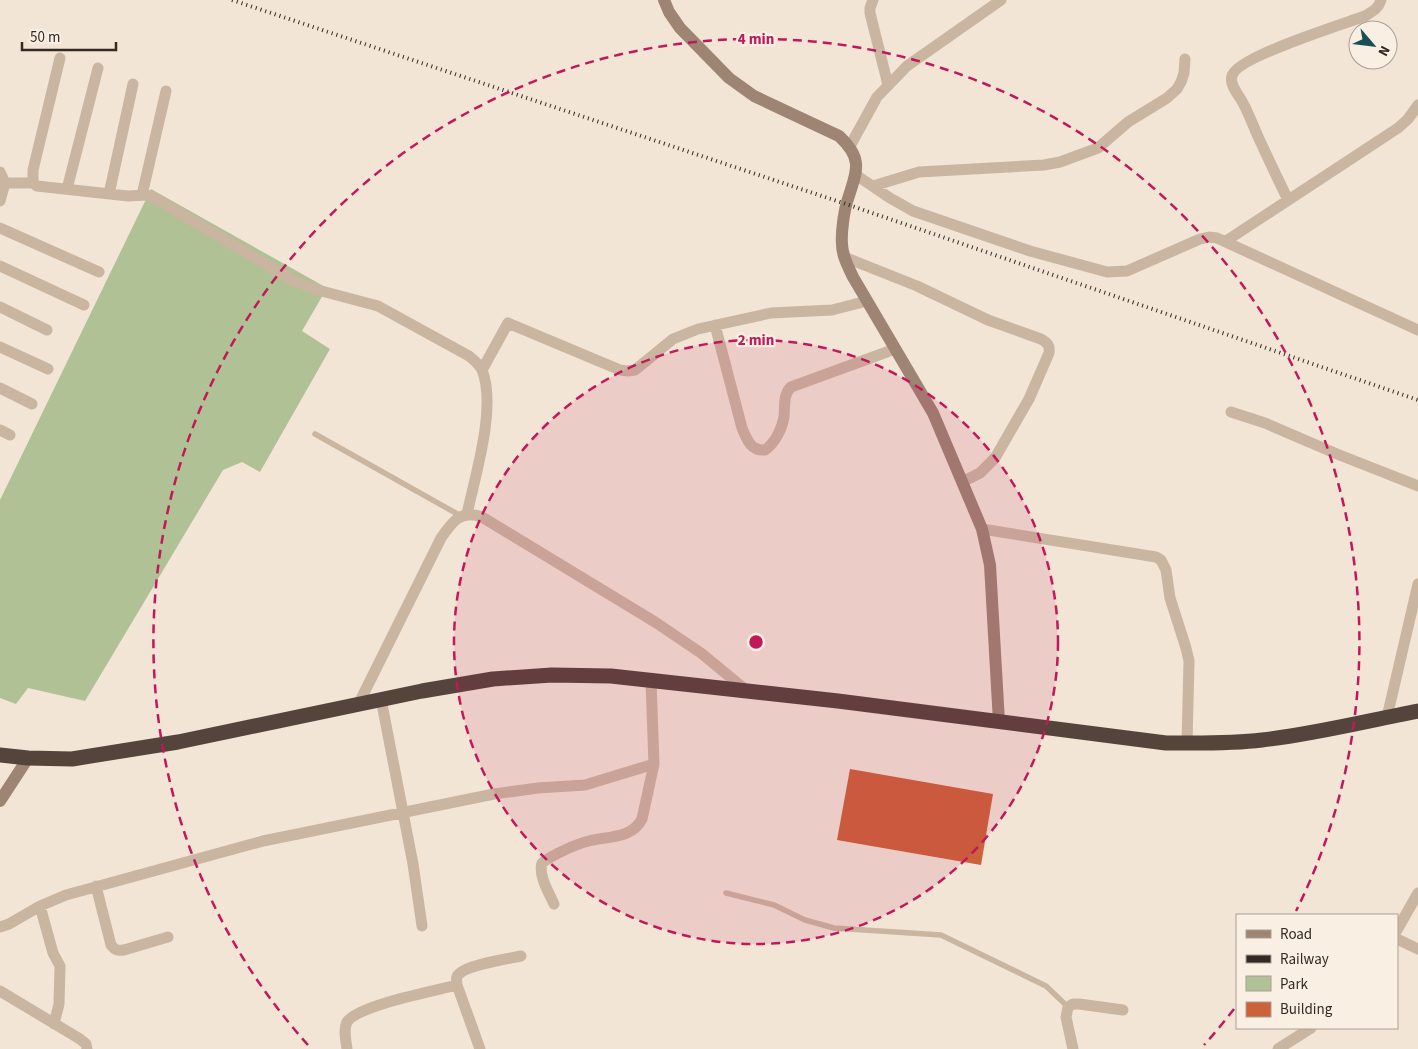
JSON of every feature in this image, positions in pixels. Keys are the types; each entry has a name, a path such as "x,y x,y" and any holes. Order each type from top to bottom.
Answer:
{"highway":[{"path":"0,755 28,758 72,758 149,747 493,679 552,675 611,676 838,701 1166,743 1215,744 1262,740 1304,734 1418,711"}],"street":[{"path":"664,0 669,12 680,28 729,78 754,96 839,136 850,146 855,156 856,175 846,204 842,243 844,257 853,277 933,413 982,529 990,566 999,722"},
{"path":"873,0 870,13 888,85"},
{"path":"850,146 878,97 907,66 1001,0"},
{"path":"1288,200 1267,158 1244,104 1234,87 1232,74 1238,67 1274,48 1365,16 1379,6 1381,0"},
{"path":"33,183 33,170 60,58"},
{"path":"873,186 918,172 1060,162 1098,148 1128,122 1173,93 1181,82 1185,59"},
{"path":"67,189 98,68"},
{"path":"108,194 133,84"},
{"path":"142,195 166,91"},
{"path":"1226,241 1398,128 1418,106"},
{"path":"856,175 913,211 1022,249 1107,272 1127,271 1200,239 1209,237 1226,241 1395,321 1418,330"},
{"path":"0,201 3,177 33,183 37,186 153,197 294,281 314,289 367,302 388,311 469,356 478,364 482,370 487,402 485,426 464,515 441,538 358,705"},
{"path":"0,228 99,272"},
{"path":"844,257 917,286 988,320 1041,340 1047,343 1050,348 1032,394 995,458 980,473 962,482"},
{"path":"0,266 84,305"},
{"path":"482,370 508,323 628,372 642,366 673,339 684,333 771,313 832,310 867,301"},
{"path":"0,307 47,330"},
{"path":"715,325 742,428 749,443 754,449 760,450 770,447 778,433 784,418 786,396 791,387 895,349"},
{"path":"0,347 48,369"},
{"path":"0,388 32,404"},
{"path":"1231,412 1265,423 1418,486"},
{"path":"464,515 475,514 482,517 655,622 708,657 747,691"},
{"path":"982,529 1156,557 1161,560 1166,570 1170,598 1189,660 1187,743"},
{"path":"1387,717 1418,584"},
{"path":"554,904 542,872 542,863 587,841 622,835 635,829 642,819 654,764 651,681"},
{"path":"381,700 413,864 422,926"},
{"path":"0,801 28,758"},
{"path":"0,927 21,919 40,906 66,895 263,842 494,794 538,788 585,785 654,764"},
{"path":"96,886 111,945 117,951 168,937"},
{"path":"1398,928 1418,893"},
{"path":"40,906 53,953 60,966 59,1004 54,1024"},
{"path":"1398,939 1418,949"},
{"path":"480,1049 456,978 464,970 521,956"},
{"path":"346,1049 345,1028 348,1020 355,1014 457,985"},
{"path":"0,991 80,1039 86,1044 87,1049"},
{"path":"1073,1049 1066,1017 1068,1007 1079,1004 1124,1010"},
{"path":"1278,1049 1309,1029"}],"lane":[{"path":"315,434 464,515"},
{"path":"726,893 774,905 805,920 828,927 941,935 1046,986 1068,1007"}],"green space":[{"path":"151,189 327,288 302,331 330,349 260,472 242,462 223,470 85,701 28,688 16,704 0,698 0,500"}],"building":[{"path":"850,769 993,794 981,865 837,840"}],"railway":[{"path":"232,0 846,204 1418,400"}]}
